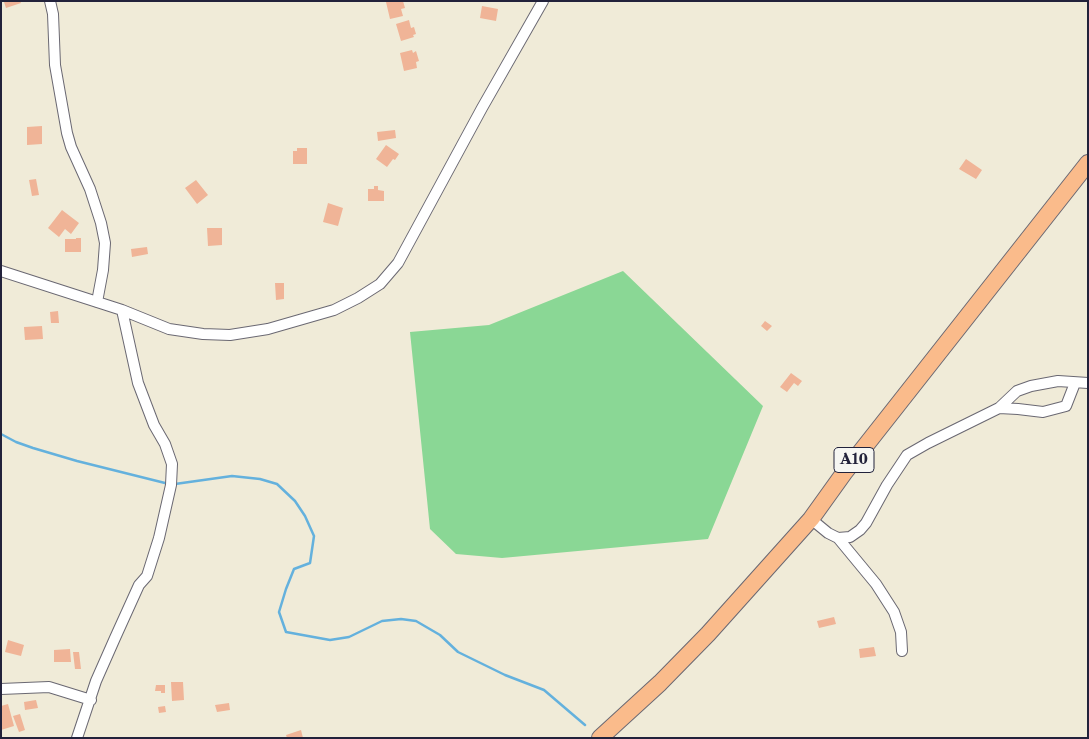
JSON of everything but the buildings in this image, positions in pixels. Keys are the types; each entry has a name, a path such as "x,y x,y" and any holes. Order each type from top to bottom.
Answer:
{"main road":[{"name":"A10","path":"600,738 660,683 708,634 811,520 844,472 1088,163"}],"street":[{"path":"50,1 53,14 55,65 67,133 90,189 101,222 105,243 103,270 97,302"},
{"path":"1,271 122,310 169,329 203,334 230,335 268,329 334,310 380,284 398,263 542,1"},
{"path":"77,738 96,681 139,585 147,576 159,538 171,485 172,464 165,444 154,425 138,383 122,310"},
{"path":"838,538 850,537 866,523 887,485 907,455 999,408 1017,391 1031,386 1058,381 1088,383"},
{"path":"999,408 1043,412 1066,406 1075,383"},
{"path":"811,520 838,538 876,584 894,612 901,632 902,651"},
{"path":"1,689 49,687 90,700"}],"green space":[{"path":"623,271 763,406 708,539 502,558 456,554 430,529 410,332 489,325"}],"waterway":[{"path":"1,434 33,448 169,484"},
{"path":"175,484 232,476 260,479 277,484 295,501 305,516 314,536 310,563 294,569 279,612 286,632 330,640 349,637 382,621 401,619 416,621 440,635 458,652 505,675 544,690 585,725"}]}
